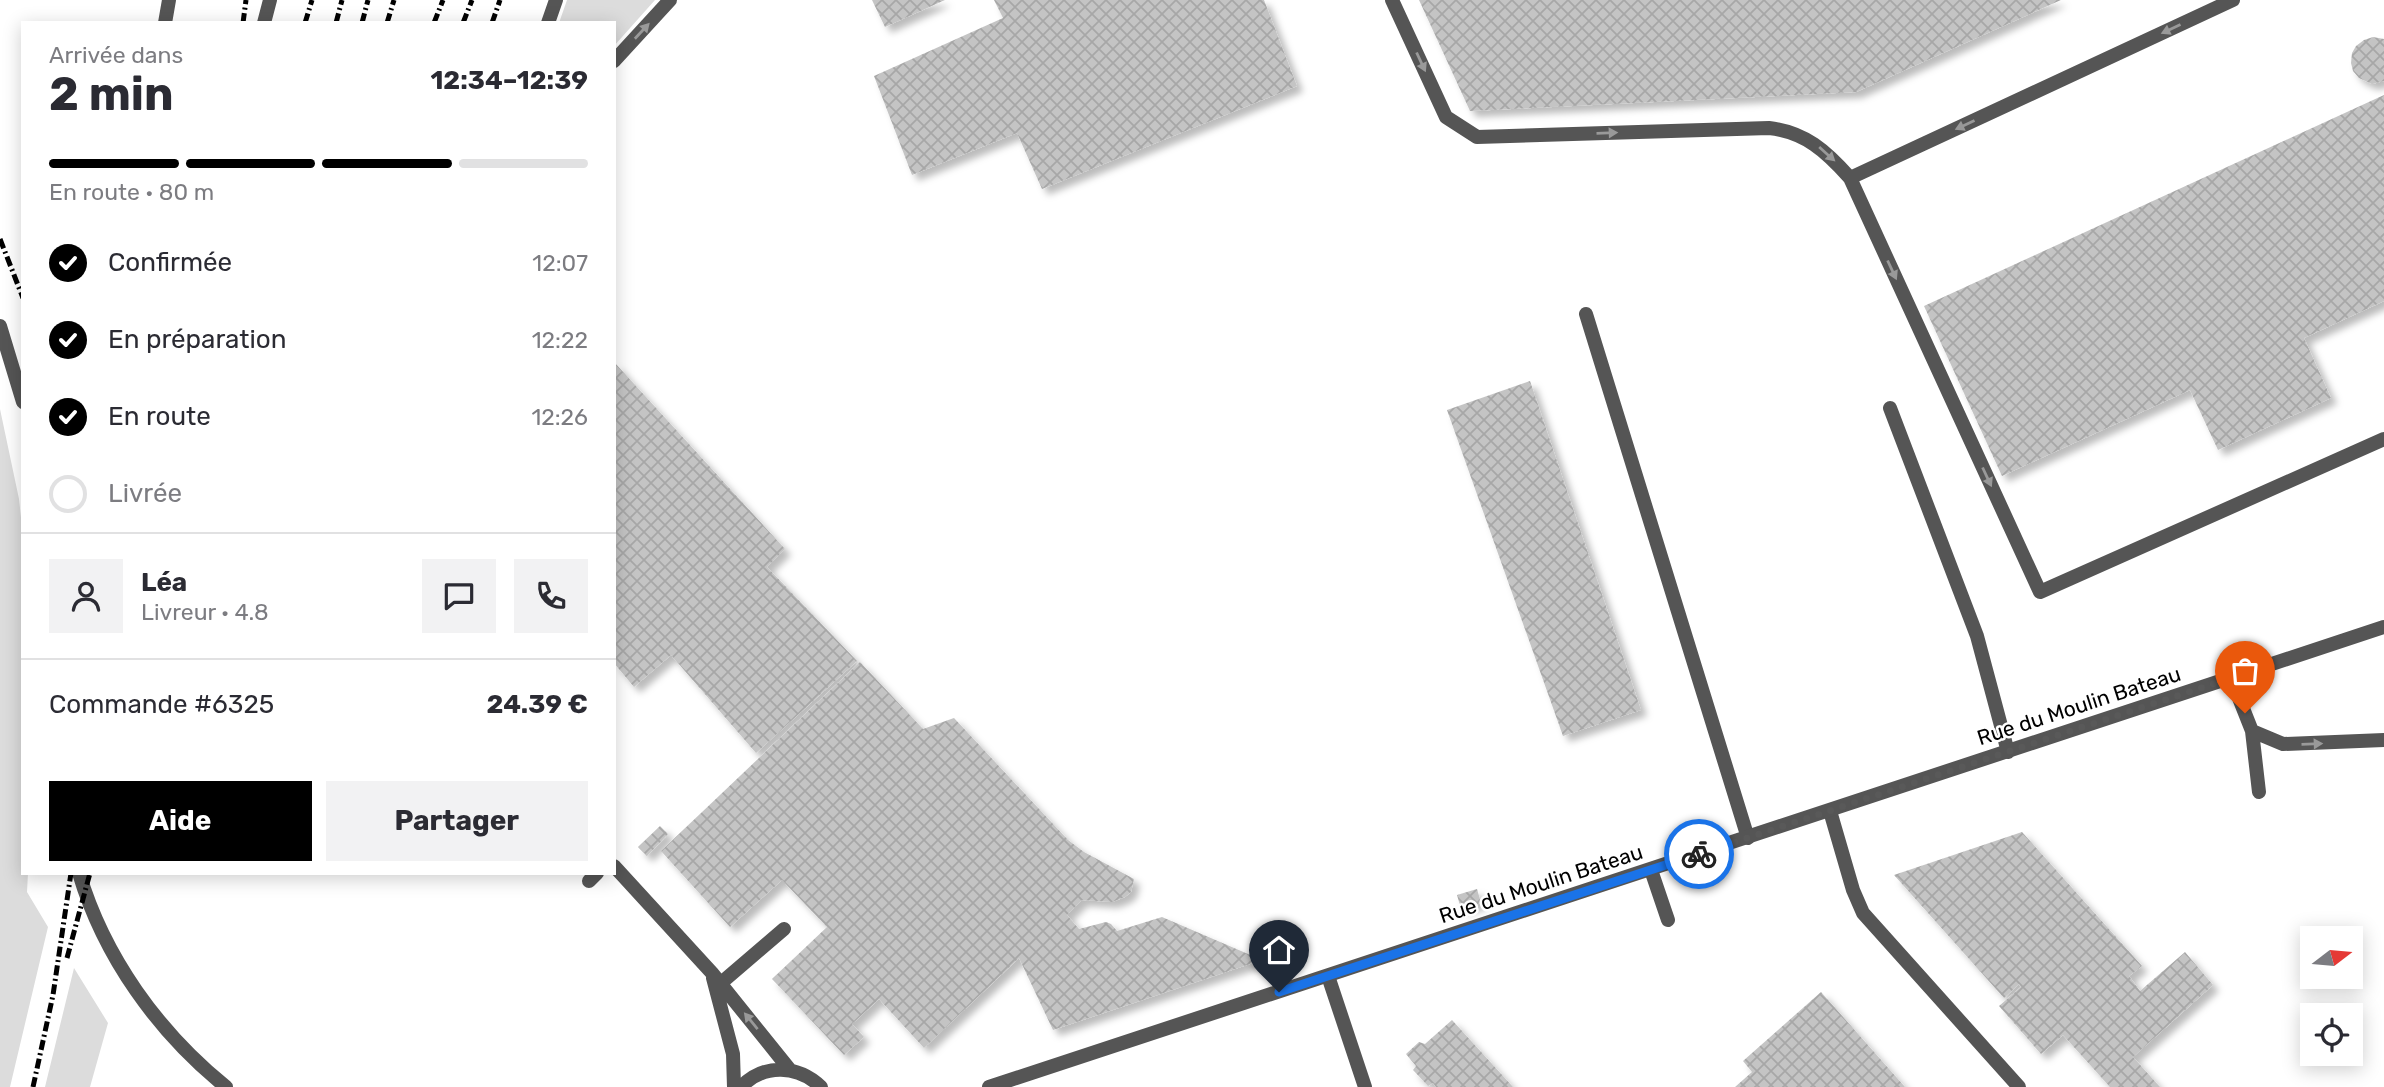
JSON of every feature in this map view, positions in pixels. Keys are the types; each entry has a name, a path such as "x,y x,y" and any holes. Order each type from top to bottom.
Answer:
{"street":[{"path":"165,21 169,0"},
{"path":"265,21 270,0"},
{"path":"549,21 556,0"},
{"path":"616,59 670,0"},
{"path":"1392,0 1446,117 1477,137 1769,128 1800,135 1831,157 1850,178 2039,592 2384,439"},
{"path":"1850,178 2233,0"},
{"path":"1586,314 1748,838"},
{"path":"0,326 21,394"},
{"path":"1890,408 1977,636 2008,752"},
{"name":"Rue du Moulin Bateau","path":"992,1087 2384,627"},
{"path":"2231,678 2252,731 2259,792"},
{"path":"2252,731 2283,744 2384,740"},
{"path":"1830,811 1853,890 1863,914 2019,1087"},
{"path":"616,868 717,978 790,1070"},
{"path":"1651,870 1668,919"},
{"path":"80,875 99,926 140,997 169,1033 226,1087"},
{"path":"717,978 784,929"},
{"path":"1328,976 1364,1087"},
{"path":"717,978 733,1054 734,1087"},
{"path":"741,1087 749,1079 769,1070 790,1070 811,1077 821,1087"}],"shaded area":[{"path":"567,0 655,0 616,44 616,21 560,21"},
{"path":"0,409 21,518 21,875 28,875 27,892 48,927 10,1087 0,1087"},
{"path":"74,968 108,1023 90,1087 45,1087"}],"building":[{"path":"872,0 945,0 885,27"},
{"path":"994,0 1264,0 1297,86 1042,189 1017,133 912,175 874,76 1003,18"},
{"path":"1419,0 2061,0 1856,92 1470,111"},
{"path":"2373,37 2384,39 2384,81 2372,84 2359,78 2351,63 2356,46"},
{"path":"2384,95 2384,301 2304,338 2331,398 2218,450 2190,390 2002,476 1924,306"},
{"path":"616,364 785,549 767,567 857,661 756,753 671,655 634,687 616,665"},
{"path":"1530,381 1641,710 1563,736 1447,410"},
{"path":"860,662 923,729 954,718 1068,840 1084,852 1134,879 1131,892 1125,897 1112,902 1082,900 1067,915 1079,929 1106,922 1117,931 1162,917 1262,960 1053,1030 1019,958 924,1048 879,999 852,1024 864,1037 844,1055 772,979 827,927 782,880 730,927 661,851"},
{"path":"660,826 668,834 647,856 638,847"},
{"path":"2022,832 2142,966 2129,976 2140,991 2185,952 2213,985 2133,1057 2160,1087 2110,1087 2063,1035 2041,1054 1999,1006 2021,987 2019,984 2004,998 1894,875"},
{"path":"1477,889 1481,903 1461,909 1457,895"},
{"path":"1821,992 1905,1087 1735,1087 1752,1072 1743,1061"},
{"path":"1452,1020 1513,1087 1436,1087 1433,1083 1428,1086 1413,1070 1416,1066 1406,1054 1419,1042 1425,1044"}],"railway":[{"path":"243,21 246,0"},
{"path":"306,21 312,0"},
{"path":"337,21 342,0"},
{"path":"363,21 368,0"},
{"path":"388,21 394,0"},
{"path":"435,21 443,0"},
{"path":"464,21 472,0"},
{"path":"493,21 500,0"},
{"path":"0,239 21,293"},
{"path":"33,1087 53,995 71,875"},
{"path":"67,958 89,875"}],"way so far":[{"path":"1699,854 2231,678 2245,713"}],"route":[{"path":"1279,992 1699,854"}]}
